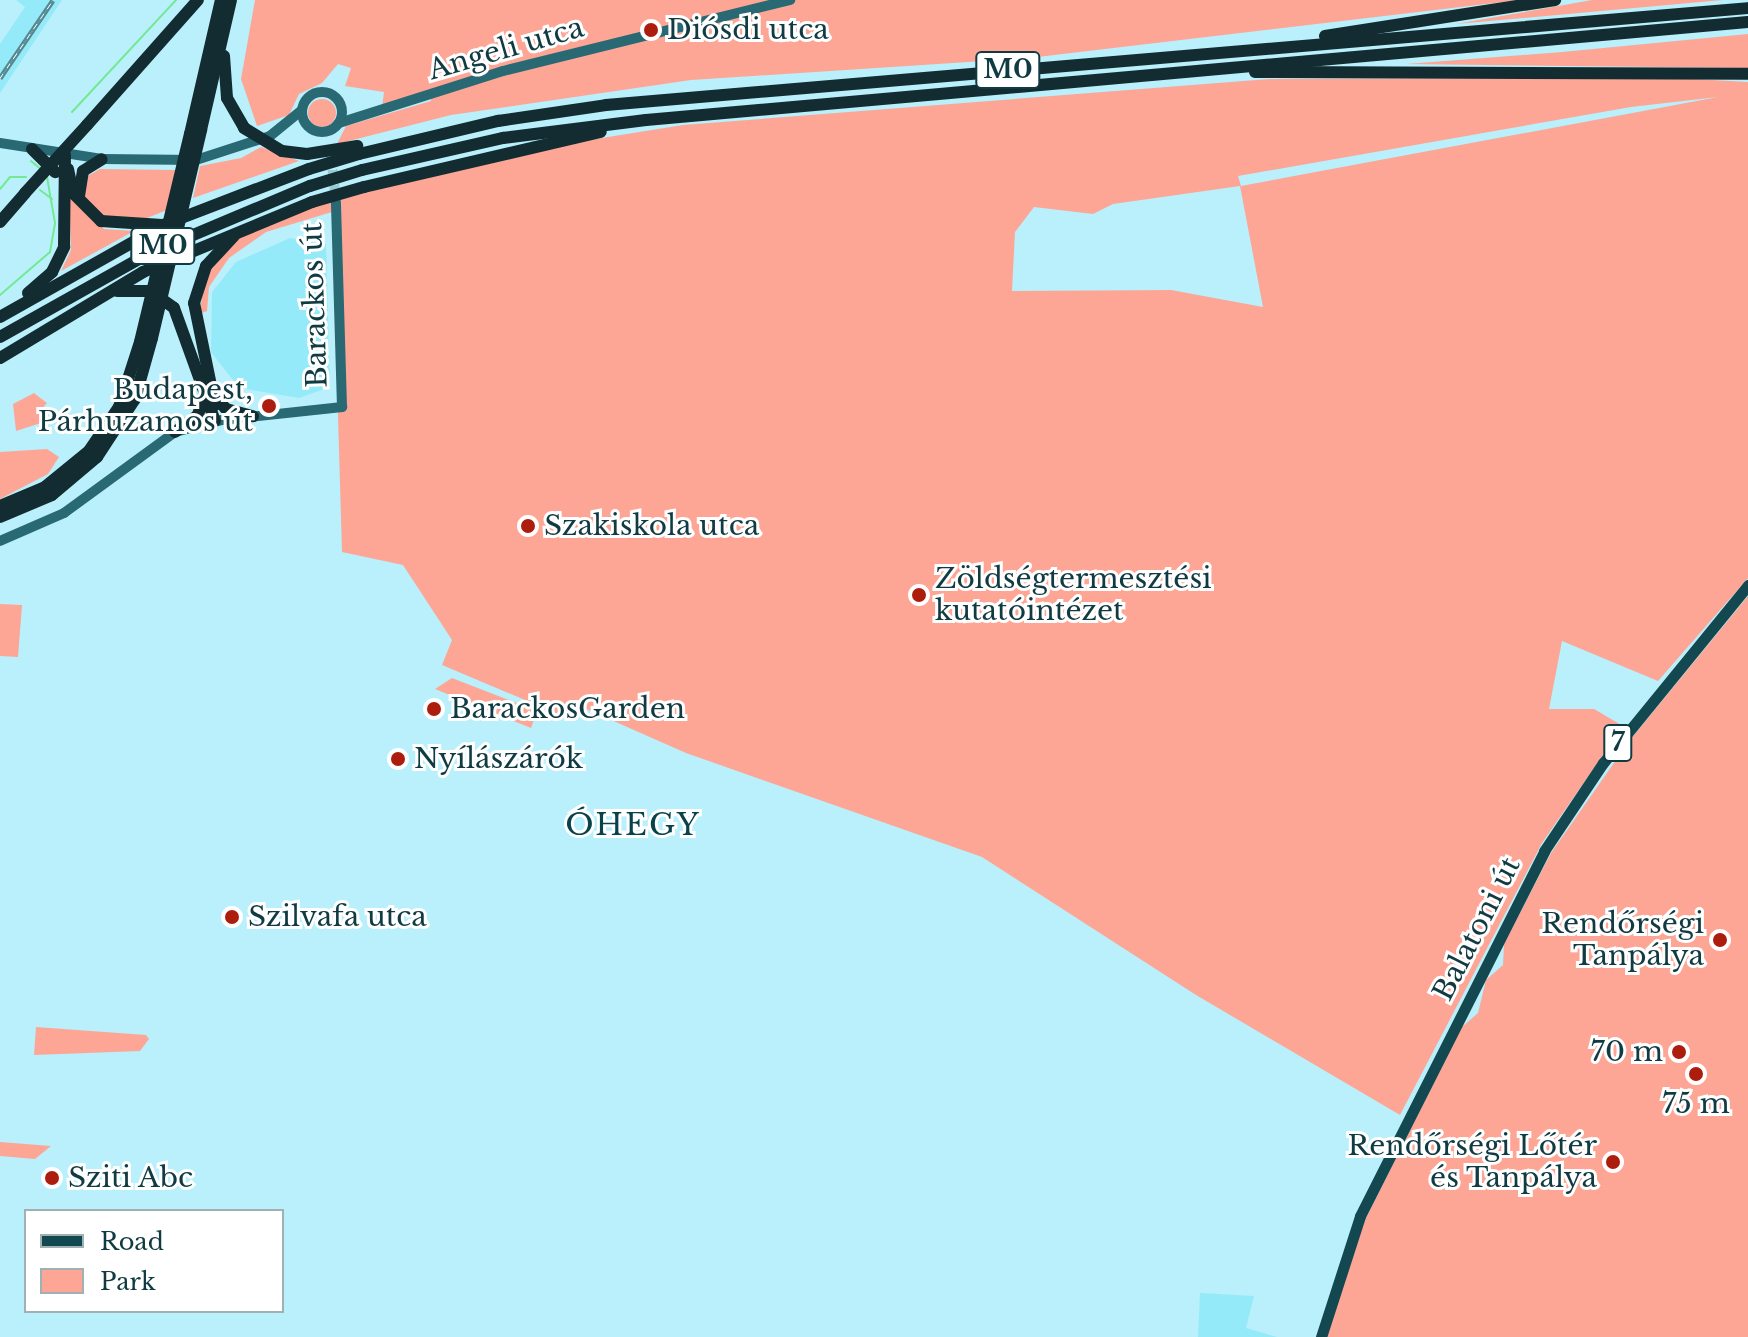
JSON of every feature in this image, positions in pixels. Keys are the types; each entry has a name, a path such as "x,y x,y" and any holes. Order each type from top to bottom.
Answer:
{"highway":[{"path":"0,222 198,0"},
{"path":"1283,47 1302,38 1555,0"},
{"path":"227,3 225,88 244,128 282,151 307,154 358,150"},
{"path":"0,517 52,495 97,457 135,399 146,340 227,3"},
{"name":"M0","path":"4,314 163,225 358,150 606,105 1748,8"},
{"name":"M0","path":"0,337 148,254 310,186 362,170 503,138 646,120 1748,22"},
{"path":"1228,70 1281,75 1478,69 1748,74"},
{"path":"0,358 69,313 264,218 364,187 646,120"},
{"path":"32,149 53,166 63,189"},
{"path":"4,314 62,255 65,155"},
{"path":"65,155 80,203 109,224 163,225"},
{"path":"80,203 80,177 102,159"},
{"path":"215,421 195,328 197,284 218,249 264,218"},
{"path":"69,313 126,289 158,295 186,328 208,392 224,408 253,416"},
{"path":"0,506 45,487 89,451 119,407 146,340"},
{"path":"175,432 200,413 208,392"}],"main road":[{"name":"Balatoni út","path":"1321,1337 1360,1216 1544,851 1603,763 1748,585"}],"street":[{"name":"Angeli utca","path":"336,126 503,71 790,0"},
{"path":"270,136 321,92 341,106 377,114"},
{"path":"302,110 312,130 329,149 341,106"},
{"path":"0,143 102,159 196,160 270,136 336,126"},
{"name":"Barackos út","path":"319,408 342,407 336,202"},
{"path":"0,541 64,513 175,432 215,421 319,408 341,383"}],"shaded area":[{"path":"16,0 62,0 0,93 0,44 25,7"},
{"path":"290,238 326,244 330,387 299,398 239,388 211,352 212,292 236,262"},
{"path":"1200,1293 1254,1296 1246,1328 1277,1337 1198,1337"}],"green space":[{"path":"255,0 1520,0 1029,58 691,80 451,115 337,144 346,126 431,101 430,89 382,107 384,92 345,86 351,68 338,64 322,83 299,94 289,115 257,126 241,79"},
{"path":"1723,0 1456,24 1581,2"},
{"path":"1748,34 1748,68 1406,64 1562,52"},
{"path":"1676,78 1748,82 1748,578 1658,681 1562,641 1549,709 1594,709 1623,726 1542,843 1400,1115 1196,995 982,857 686,753 575,704 570,719 442,665 452,640 403,565 342,552 332,212 266,232 229,258 209,287 207,311 199,314 207,271 234,239 317,203 583,141 683,125 1269,79","holes":["1718,97 1241,186 1238,176 1631,107","1240,186 1263,307 1171,290 1012,291 1015,232 1034,207 1093,214 1113,204"]},
{"path":"322,99 332,103 336,113 332,123 322,127 312,123 308,113 312,103"},
{"path":"261,147 299,161 193,198 200,166 241,158"},
{"path":"100,169 176,170 167,210 147,218 108,218 92,209 83,194 86,177"},
{"path":"69,191 104,229 134,231 61,271 71,250"},
{"path":"34,393 47,403 39,412 47,421 16,431 13,404"},
{"path":"47,449 59,457 48,474 0,499 0,452"},
{"path":"1748,596 1748,1337 1326,1337 1351,1248 1462,1027 1478,1013 1486,980 1503,965 1504,944 1551,853 1630,740"},
{"path":"0,604 22,605 18,657 0,656"},
{"path":"452,678 537,711 531,728 435,689"},
{"path":"36,1027 146,1035 149,1039 140,1051 34,1055"},
{"path":"0,1142 51,1146 35,1159 0,1156"}],"waterway":[{"path":"72,112 176,0"},
{"path":"31,161 41,169"},
{"path":"0,189 10,177 26,177"},
{"path":"0,295 50,252 55,223 47,177"},
{"path":"40,190 52,199"}],"tunnel":[{"path":"331,155 336,202"}],"railway":[{"path":"0,78 53,0"}],"place":[{"name":"Diósdi utca","path":"651,30"},
{"name":"Budapest, Párhuzamos út","path":"269,406"},
{"name":"Szakiskola utca","path":"528,526"},
{"name":"Zöldségtermesztési kutatóintézet","path":"919,595"},
{"name":"BarackosGarden","path":"434,709"},
{"name":"Nyílászárók","path":"398,759"},
{"name":"Szilvafa utca","path":"232,917"},
{"name":"Rendőrségi Tanpálya","path":"1720,940"},
{"name":"70 m","path":"1679,1052"},
{"name":"75 m","path":"1696,1074"},
{"name":"Rendőrségi Lőtér és Tanpálya","path":"1613,1162"},
{"name":"Sziti Abc","path":"52,1178"}],"district":[{"name":"ÓHEGY","path":"633,825"}]}
